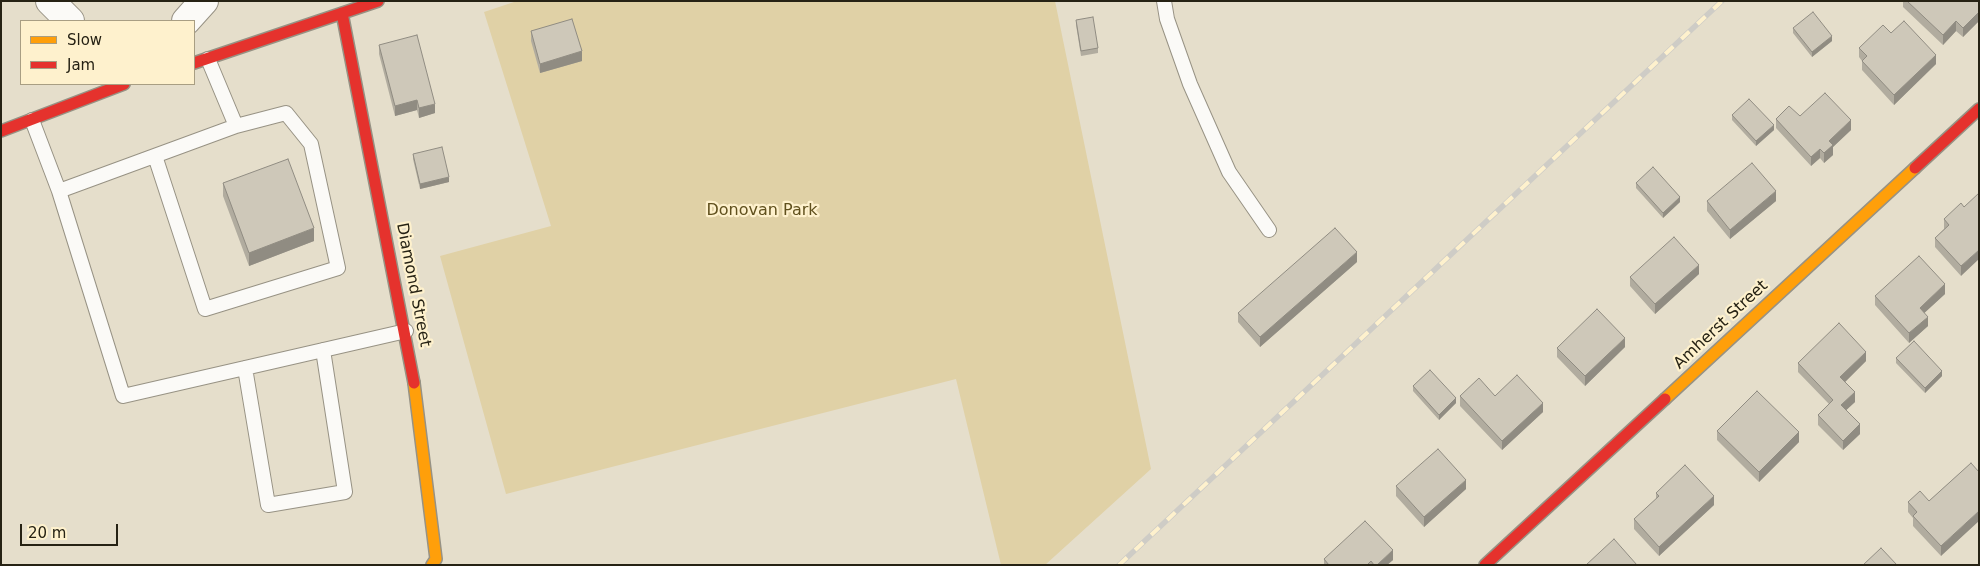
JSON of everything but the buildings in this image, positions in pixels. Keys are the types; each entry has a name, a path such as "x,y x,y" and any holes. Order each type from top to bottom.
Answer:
{"street":[{"path":"50,1 69,20"},
{"path":"187,20 204,1"},
{"path":"195,63 378,1"},
{"name":"Diamond Street","path":"342,13 412,364 436,560 432,565"},
{"path":"1,131 121,85"},
{"name":"Amherst Street","path":"1485,565 1979,109"}],"lane":[{"path":"1164,1 1167,19 1190,84 1229,172 1269,230"},
{"path":"208,58 236,126"},
{"path":"59,191 236,126 286,113 311,144 338,268 205,309 155,156"},
{"path":"32,120 59,191 123,396 406,331"},
{"path":"245,368 268,504 345,492 323,350"}],"green space":[{"name":"Donovan Park","path":"517,1 1055,1 1151,469 1045,565 1001,565 956,379 506,494 440,256 551,226 484,12"}],"railway":[{"path":"1119,565 1722,1"}],"traffic: slow":[{"path":"1665,399 1915,168"},
{"path":"414,383 436,559 432,565"}],"traffic: jam":[{"path":"195,63 378,1"},
{"path":"342,13 414,383"},
{"path":"1,131 121,85"},
{"path":"1915,168 1979,109"},
{"path":"1485,565 1665,399"}]}
